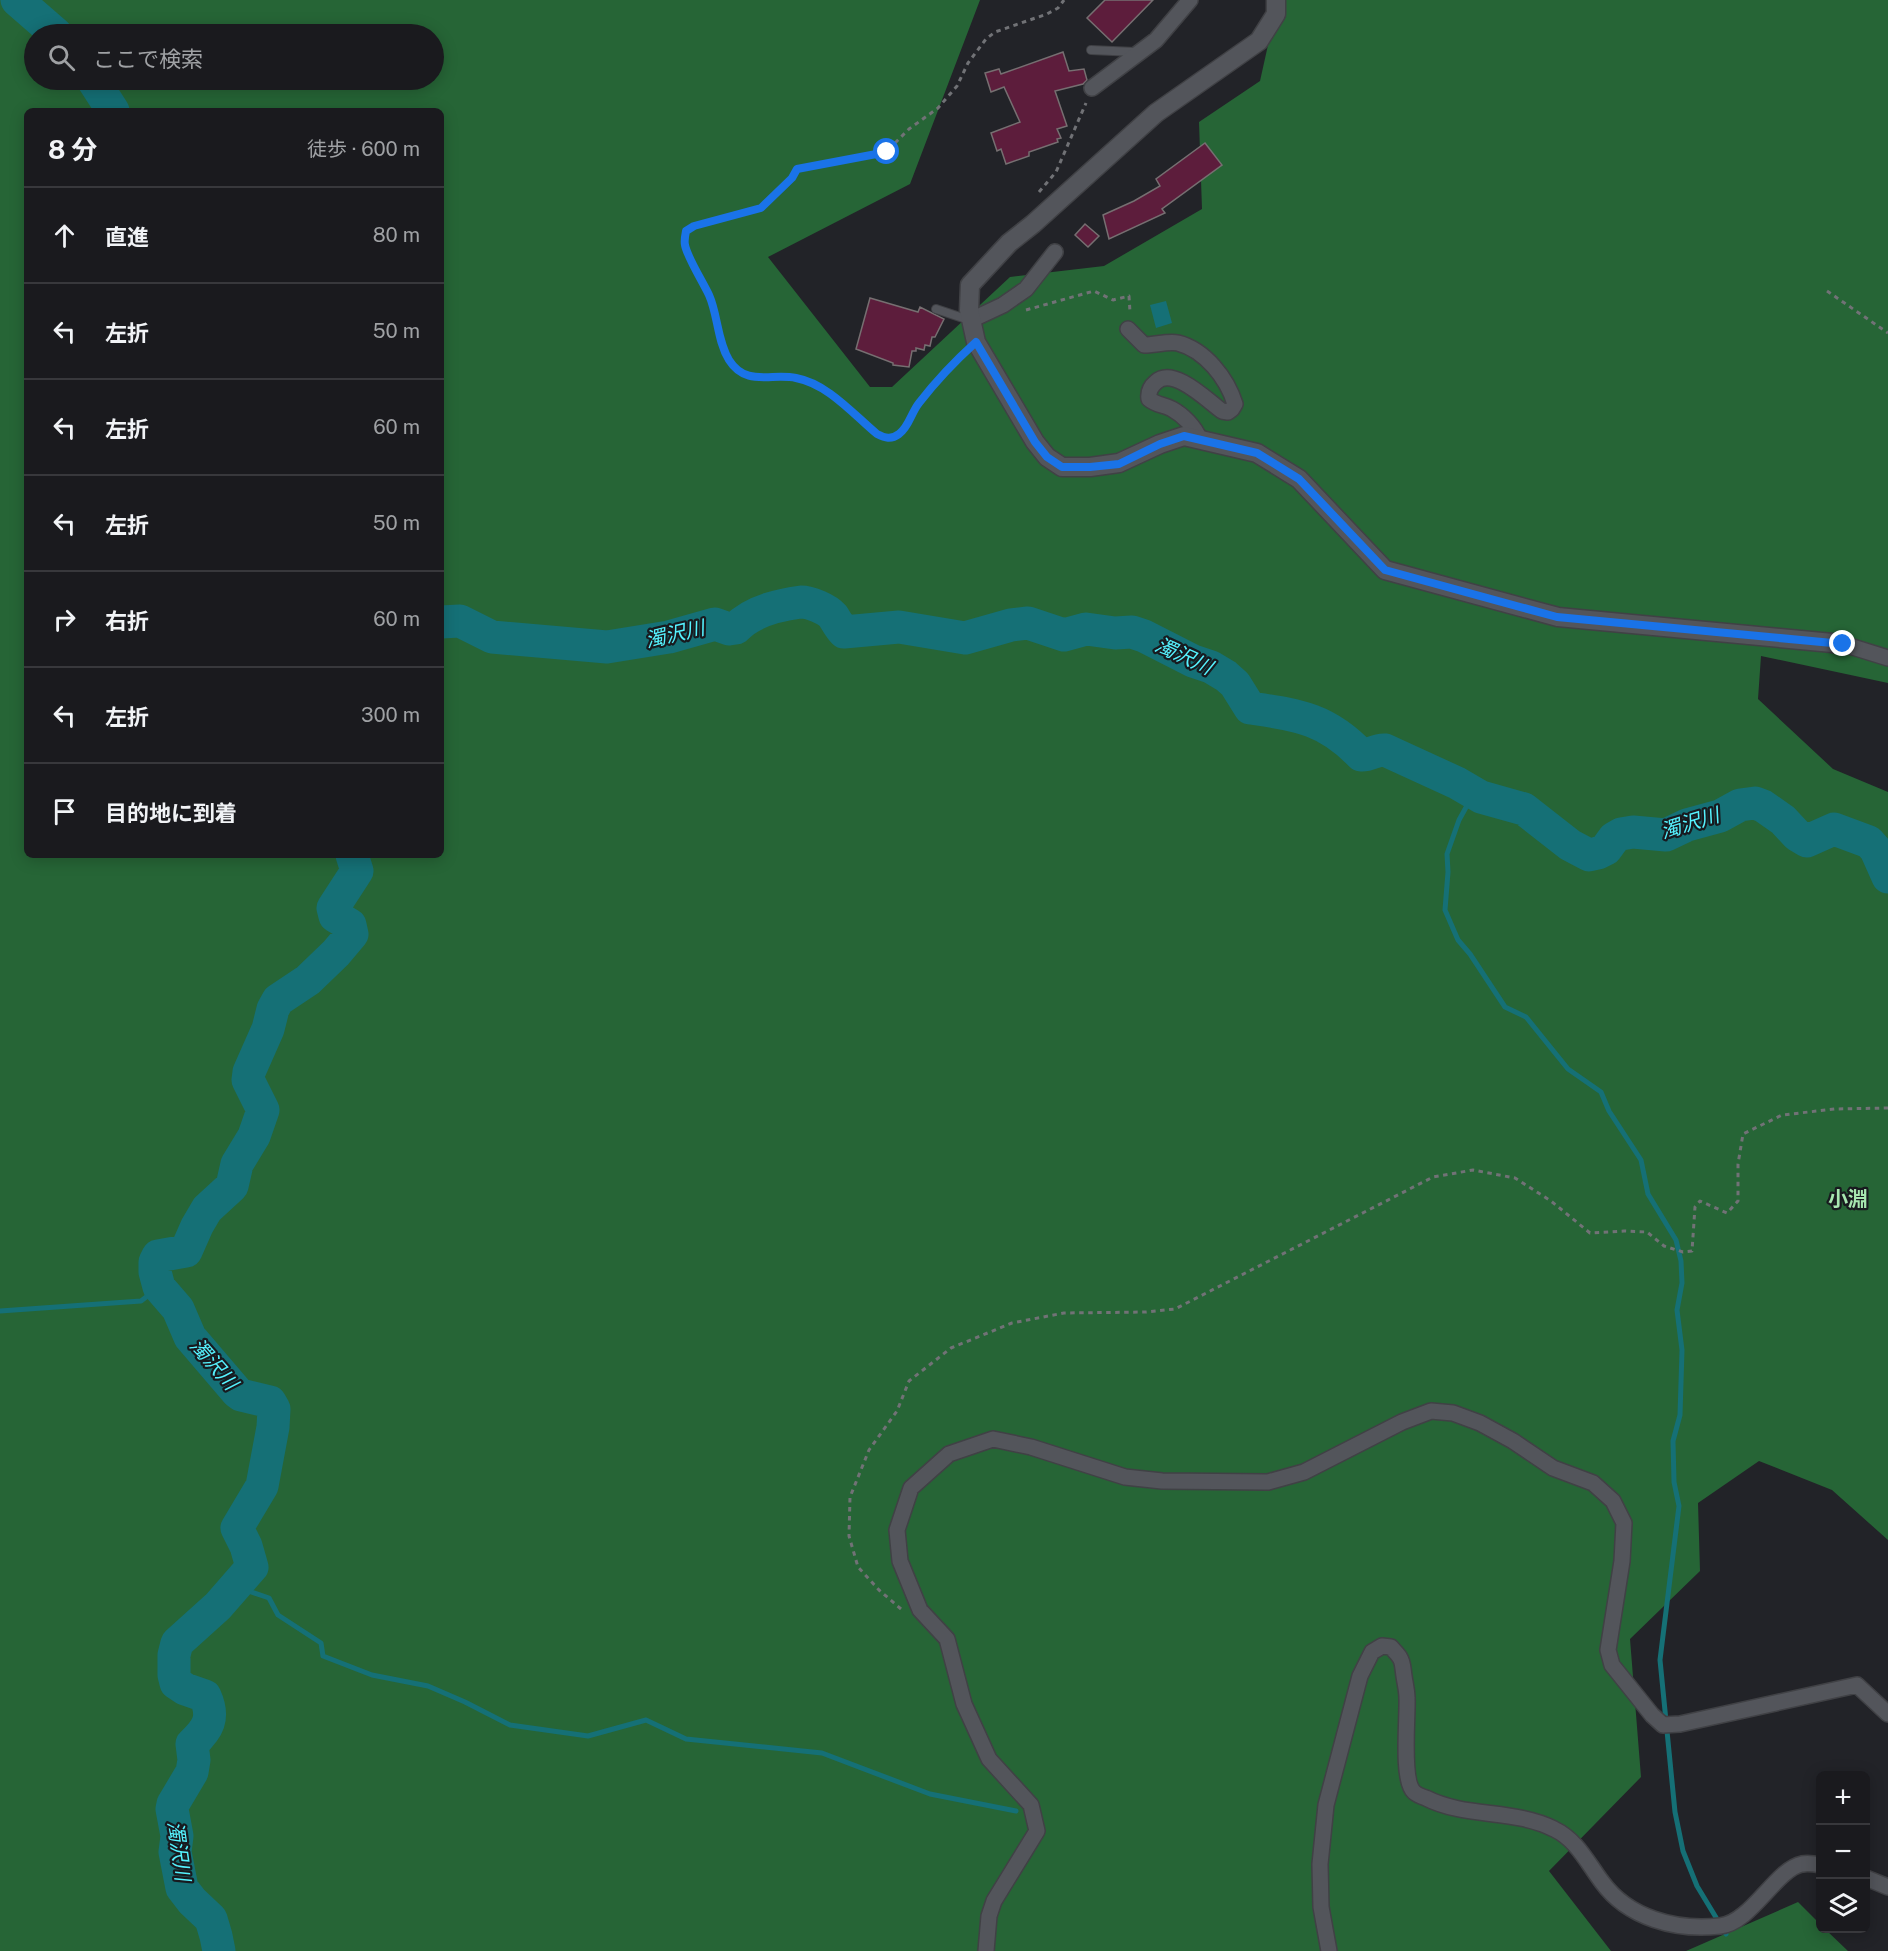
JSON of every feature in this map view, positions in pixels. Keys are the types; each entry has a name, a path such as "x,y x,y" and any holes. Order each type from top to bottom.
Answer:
{"street":[{"path":"1092,88 1156,40 1190,0"},
{"path":"1276,0 1276,14 1259,41 1156,112 1009,243 970,285 969,310 976,342 1035,442 1047,457 1062,467 1119,464 1160,444 1184,436 1199,438 1257,453 1299,479 1385,570 1557,617 1843,644 1888,658"},
{"path":"971,320 995,309 1026,289 1055,252"},
{"path":"1128,329 1144,345 1176,342 1186,346 1202,356 1218,371 1235,404 1228,412 1222,411 1182,381 1168,377 1159,379 1148,393 1149,399 1173,410 1188,422 1197,431 1199,438"},
{"path":"986,1951 989,1916 994,1901 1037,1832 1031,1805 989,1759 964,1704 947,1640 920,1610 900,1561 897,1530 910,1488 949,1454 993,1439 1032,1447 1125,1477 1162,1481 1268,1482 1304,1472 1402,1422 1431,1411 1453,1413 1480,1423 1514,1441 1553,1468 1593,1484 1613,1501 1623,1523 1623,1533 1622,1560 1608,1650 1612,1665 1652,1715 1663,1725 1680,1724 1857,1685 1888,1714"},
{"path":"1329,1951 1321,1907 1320,1864 1326,1805 1360,1676 1372,1652 1382,1646 1391,1647 1401,1659 1407,1696 1408,1782 1414,1792 1435,1803 1537,1822 1555,1829 1572,1840 1604,1885 1618,1901 1631,1910 1649,1918 1677,1924 1723,1926 1736,1920 1795,1867 1802,1864 1816,1865"},
{"path":"1868,1879 1888,1887"}],"lane":[{"path":"1091,50 1140,52"},
{"path":"936,309 971,320"}],"path":[{"path":"976,342 956,360 916,406 905,430 887,439 877,434 830,394 810,382 779,376 754,378 736,368 723,347 710,297 685,245 686,231 694,226 761,208 792,178 797,169 887,152 909,129 938,108 957,86 968,63 986,39 995,32 1047,14 1058,8 1064,0"},
{"path":"1033,199 1056,172 1092,88"},
{"path":"995,309 1002,312 1031,310 1094,291 1113,300 1129,296 1128,329"},
{"path":"1827,291 1888,333"},
{"path":"920,1610 901,1609 858,1567 849,1536 849,1497 869,1450 897,1411 909,1381 951,1348 1012,1323 1064,1313 1175,1309 1434,1177 1473,1170 1515,1178 1551,1201 1590,1233 1647,1232 1664,1246 1683,1252 1692,1251 1695,1207 1700,1201 1727,1214 1738,1202 1738,1164 1743,1134 1782,1115 1835,1109 1888,1108"}],"green space":[{"path":"0,0 980,0 910,184 768,257 870,387 892,387 1010,277 1104,266 1202,209 1199,122 1260,81 1278,0 1888,0 1888,683 1761,656 1758,699 1833,769 1888,792 1888,1540 1832,1490 1759,1461 1698,1503 1700,1571 1630,1639 1641,1777 1549,1871 1611,1951 0,1951"},
{"path":"1798,1902 1816,1920 1816,1933 1829,1933 1848,1951 1686,1951"}],"water":[{"path":"1166,301 1172,323 1156,328 1150,305"}],"building":[{"path":"1105,0 1153,0 1112,42 1087,18"},
{"path":"1063,52 1069,71 1084,69 1087,80 1083,84 1055,91 1067,126 1057,129 1061,138 1057,139 1058,142 1029,152 1029,156 1006,164 1001,149 997,151 991,133 1020,122 1004,87 991,92 985,73 999,69 1001,74"},
{"path":"1205,143 1222,165 1162,209 1165,213 1109,239 1103,215 1160,186 1156,179"},
{"path":"1085,224 1099,236 1088,247 1075,235"},
{"path":"870,298 918,312 920,307 944,319 935,337 932,337 930,346 925,345 924,350 916,348 916,351 912,351 909,367 893,365 893,363 856,349"}],"waterway":[{"name":"濁沢川","path":"17,0 45,24"},
{"name":"濁沢川","path":"99,90 111,108"},
{"name":"濁沢川","path":"444,622 460,621 492,637 607,647 669,637 715,624 729,629 736,628 750,617 766,610 801,602 827,611 844,632 899,627 965,638 1011,625 1028,623 1064,635 1086,629 1115,633 1132,632 1226,676 1235,684 1250,708 1310,720 1336,733 1361,755 1385,750 1457,783 1481,797 1524,809 1570,845 1589,855 1606,849 1614,838 1621,834 1633,832 1666,835 1687,825 1720,816 1740,805 1755,803 1783,820 1797,835 1807,841 1834,829 1869,842 1876,850 1888,877"},
{"path":"1474,793 1459,820 1447,854 1445,910 1458,940 1505,1007 1526,1017 1568,1069 1601,1092 1609,1111 1641,1160 1648,1194 1676,1240 1681,1261 1682,1283 1677,1310 1682,1350 1680,1415 1673,1441 1674,1482 1679,1506 1660,1660 1675,1812 1683,1851 1697,1886 1726,1934"},
{"name":"濁沢川","path":"219,1951 211,1919 182,1888 175,1852 177,1836 173,1804 192,1772 194,1760 192,1744 206,1728 210,1717 205,1696 176,1683 174,1655 177,1643 218,1606 252,1567 246,1546 237,1528 262,1486 274,1409 270,1402 237,1392 190,1337 178,1309 159,1287 155,1262 158,1256 186,1251 207,1209 232,1186 237,1164 254,1136 263,1110 248,1080 249,1072 268,1029 273,1009 278,1000 308,980 352,934 350,925 335,916 333,908 357,871 353,858"},
{"path":"0,1311 141,1301 159,1287"},
{"path":"234,1586 269,1598 278,1615 321,1643 323,1656 372,1675 428,1686 510,1725 588,1736 646,1720 686,1739 822,1753 930,1794 1016,1811"}],"district":[{"name":"小淵","path":"1848,1199"}],"route":[{"path":"887,152 797,169 792,178 761,208 694,226 686,231 685,245 710,297 723,347 736,368 754,378 779,376 810,382 830,394 877,434 887,439 905,430 916,406 956,360 976,342 1035,442 1047,457 1062,467 1119,464 1160,444 1184,436 1199,438 1257,453 1299,479 1385,570 1557,617 1843,644"}]}
